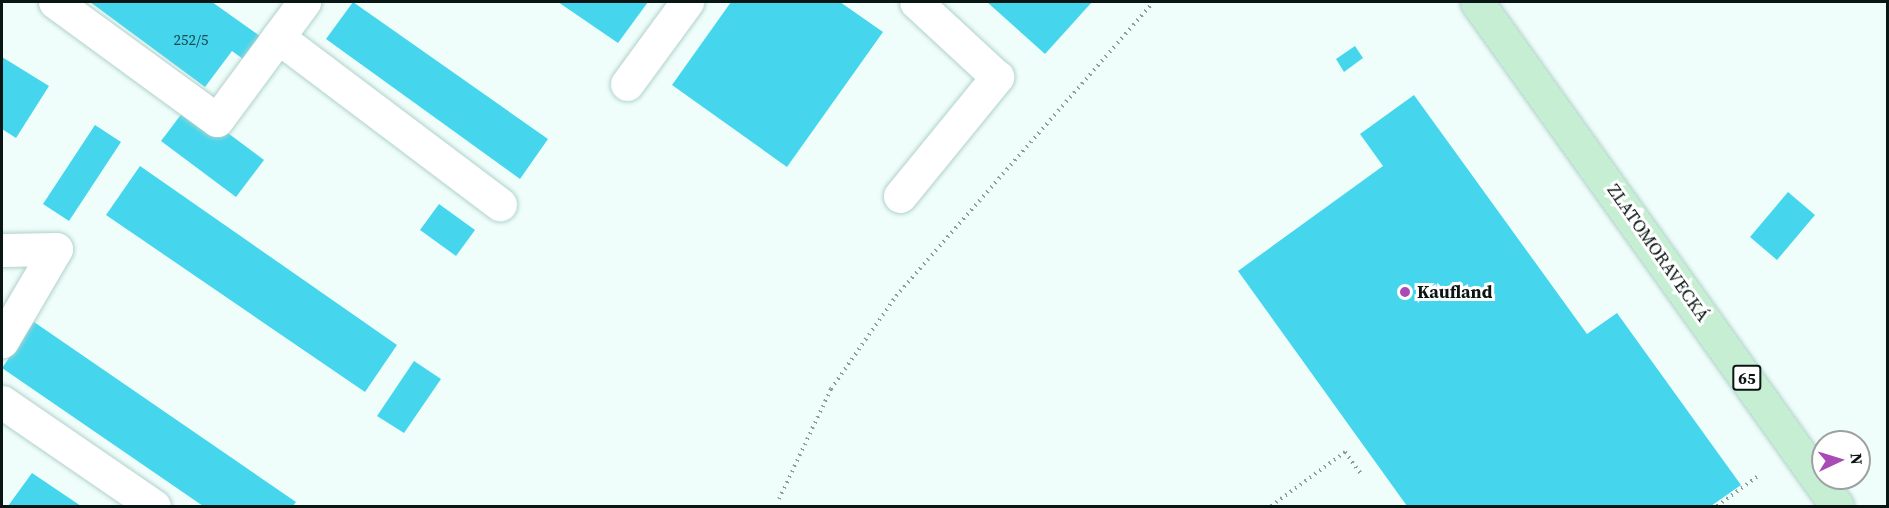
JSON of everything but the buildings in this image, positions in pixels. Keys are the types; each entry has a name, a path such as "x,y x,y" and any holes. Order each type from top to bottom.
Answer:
{"main road":[{"name":"ZLATOMORAVECKÁ","path":"1477,2 1837,507"}],"lane":[{"path":"56,2 217,120 304,2"},
{"path":"627,84 687,2"},
{"path":"900,196 997,77 915,2"},
{"path":"278,37 500,204"},
{"path":"2,250 56,249 2,342"},
{"path":"2,402 153,507"}],"path":[{"path":"779,499 831,388 896,296 1153,2"},
{"path":"1271,507 1344,452 1362,475"},
{"path":"1717,507 1758,476"}],"place":[{"name":"Kaufland","path":"1405,292"}]}
